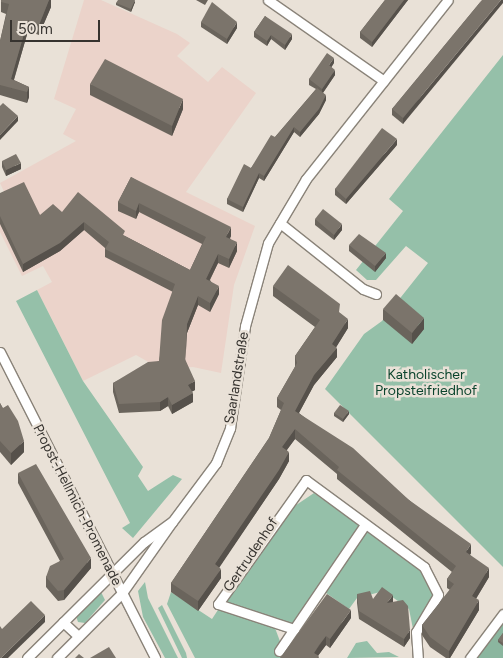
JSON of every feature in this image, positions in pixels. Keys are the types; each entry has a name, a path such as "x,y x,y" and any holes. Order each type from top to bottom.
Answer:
{"street":[{"path":"268,0 384,81"},
{"name":"Saarlandstraße","path":"57,658 122,593 216,463 226,438 256,276 280,222 306,179 448,0"},
{"path":"280,222 362,289 376,294"},
{"name":"Propst-Hellmich-Promenade","path":"0,352 155,658"},
{"name":"Gertrudenhof","path":"294,629 218,604 306,480 361,517 364,526 424,567 438,595 416,632 418,658"},
{"name":"Saarlandstraße","path":"27,658 144,542 172,522"},
{"path":"279,651 364,526"},
{"path":"470,658 503,614"},
{"path":"63,622 78,636"}],"shaded area":[{"path":"84,0 101,0 177,34 190,43 177,56 208,82 222,67 256,93 186,192 255,226 234,285 221,373 193,367 152,370 152,364 136,355 83,381 37,290 52,282 43,266 22,276 0,232 0,202 7,198 0,183 76,141 63,134 76,109 54,99"}],"green space":[{"name":"Katholischer Propsteifriedhof","path":"503,55 503,567 325,389 364,334 382,321 428,263 406,246 376,280 367,280 356,270 403,211 389,199"},
{"path":"37,290 83,381 143,467 138,476 148,491 173,475 182,479 133,538 122,528 130,523 16,301"},
{"path":"314,493 419,568 433,595 413,629 409,609 384,591 357,598 349,609 319,588 295,623 278,622 275,628 281,644 275,652 284,658 195,658 167,604 171,592 212,619 280,516"},
{"path":"145,582 148,598 178,658 165,658 143,617 138,591"},
{"path":"101,592 105,600 85,623 78,622 76,616"},
{"path":"162,605 187,658 182,658 158,608"},
{"path":"503,620 503,658 477,658"},
{"path":"367,641 377,653 389,652 399,657 347,658 356,643"}],"building":[{"path":"1,0 49,0 39,25 28,20 11,79 29,87 27,92 0,85 0,41 9,4 1,2"},
{"path":"118,0 135,0 131,9 116,3"},
{"path":"385,0 404,0 372,42 360,32"},
{"path":"482,0 501,0 403,118 392,109"},
{"path":"212,2 237,22 227,39 201,22"},
{"path":"265,16 292,34 285,45 271,35 267,41 254,32"},
{"path":"327,53 334,58 329,65 335,70 322,89 309,79"},
{"path":"105,59 183,99 172,126 90,84"},
{"path":"317,88 326,95 319,109 300,132 294,127 264,176 259,173 243,207 227,199 244,164 251,168 271,135 275,137"},
{"path":"3,103 18,116 0,135 0,106"},
{"path":"382,128 397,139 346,199 335,189"},
{"path":"16,154 21,163 6,170 2,161"},
{"path":"131,177 231,227 226,237 237,242 229,259 218,254 206,279 219,286 210,303 198,296 187,324 185,359 195,381 188,385 193,393 172,405 168,397 160,402 119,404 113,383 148,362 159,361 162,320 175,284 105,249 109,242 84,222 60,243 23,264 0,216 0,193 24,182 40,215 53,204 62,212 78,192 125,231 123,235 190,270 206,237 139,203 136,211 118,202"},
{"path":"323,209 342,224 334,235 315,219"},
{"path":"359,234 386,253 375,266 349,245"},
{"path":"288,265 340,304 339,312 348,319 332,344 337,348 314,375 295,411 353,448 409,500 471,544 466,552 489,568 472,596 479,600 449,651 430,637 422,625 454,584 447,579 456,566 337,470 339,467 295,429 282,447 289,452 279,470 215,564 221,569 198,601 171,583 269,438 284,403 277,398 297,363 295,356 320,320 273,286"},
{"path":"396,294 424,318 412,333 383,309"},
{"path":"0,403 3,408 8,405 18,421 24,441 11,453 0,441"},
{"path":"340,405 349,411 343,419 334,413"},
{"path":"36,464 91,558 64,590 58,591 46,577 50,566 64,559 18,473"},
{"path":"382,587 393,595 387,603 403,600 408,606 410,630 404,639 359,611 357,594 370,591 373,599"},
{"path":"327,594 351,610 330,639 326,636 319,645 314,653 319,656 317,658 280,658"},
{"path":"31,601 45,615 0,658 0,626 2,629"},
{"path":"503,633 503,643 498,640"},
{"path":"109,647 116,658 90,658"},
{"path":"79,654 84,658 75,658"}]}
